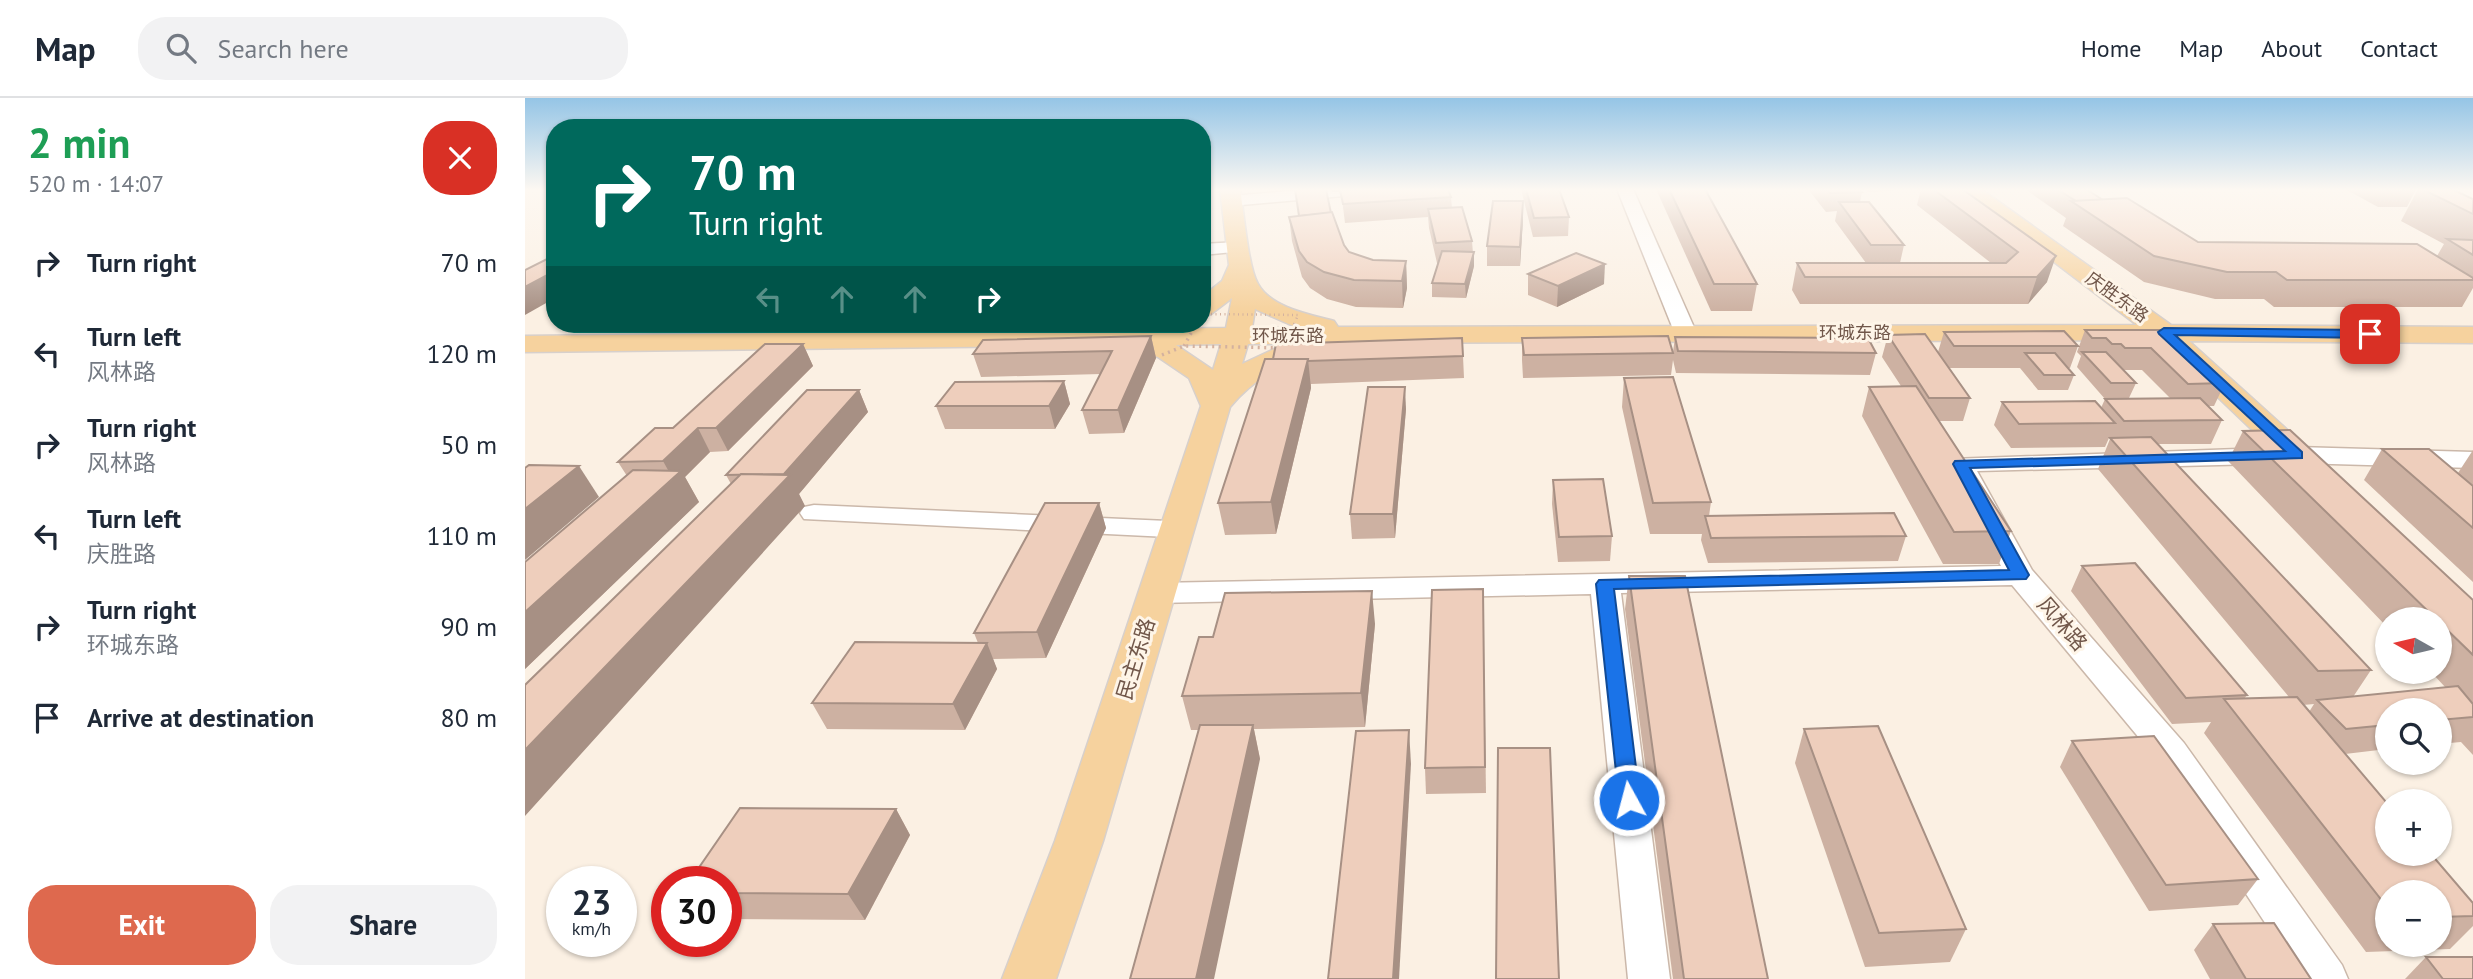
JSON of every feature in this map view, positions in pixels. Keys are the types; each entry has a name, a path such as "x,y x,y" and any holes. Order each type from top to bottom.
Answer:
{"main road":[{"path":"1235,230 1246,286 1266,305 1300,321 1347,332 1401,336"},
{"name":"庆胜东路","path":"2024,230 2164,332 2326,482"},
{"path":"1211,302 1233,285 1239,256"},
{"name":"民主东路","path":"1029,979 1079,841 1237,337 1245,294 1239,256"},
{"name":"环城东路","path":"1120,338 2164,332 2473,335"},
{"path":"525,344 1120,338 1177,335"},
{"path":"1120,338 1168,351 1201,374 1215,405 1235,380 1268,359 1320,342 1355,337 1401,336"}],"street":[{"path":"1642,230 1686,334"},
{"path":"1211,251 1239,256"},
{"path":"2297,455 2473,460"},
{"name":"风林路","path":"2297,455 1960,464 2020,575 2172,753 2327,979"},
{"path":"814,513 1168,529"},
{"path":"1156,593 2020,575"},
{"path":"1605,584 1649,979"}],"path":[{"path":"1211,314 1298,315 1285,348 1284,359"},
{"path":"1162,355 1177,335 1285,348"}],"building":[{"path":"1293,230 1339,230 1349,252 1373,260 1406,261 1402,281 1354,280 1324,272 1307,262 1299,251"},
{"path":"1433,230 1469,230 1472,241 1436,243"},
{"path":"1489,230 1521,230 1520,247 1487,246"},
{"path":"1688,230 1728,230 1757,284 1714,284"},
{"path":"1860,230 1892,230 1904,245 1871,245"},
{"path":"1988,230 2020,230 2056,256 2037,277 1805,277 1797,263 2006,263 2018,252"},
{"path":"2115,230 2179,230 2198,242 2417,244 2473,280 2287,280 2276,272 2227,272 2154,256"},
{"path":"2447,239 2473,240 2473,255"},
{"path":"1442,251 1474,252 1465,284 1432,283"},
{"path":"1576,253 1605,264 1558,286 1528,274"},
{"path":"546,260 546,276 525,287 525,270"},
{"path":"2085,330 2167,330 2225,383 2188,384 2151,348 2125,348 2121,344 2112,344 2106,338 2092,338"},
{"path":"2064,331 2078,346 1954,346 1944,332"},
{"path":"1925,334 1970,398 1929,398 1888,335"},
{"path":"1151,336 1118,410 1082,410 1112,351 973,354 983,340"},
{"path":"1668,336 1673,353 1524,355 1522,338"},
{"path":"1675,337 1868,338 1876,353 1678,351"},
{"path":"1462,338 1463,356 1308,361 1273,359 1276,344"},
{"path":"765,344 803,344 716,428 698,428 663,461 618,462 655,428 673,428"},
{"path":"2082,352 2106,352 2136,383 2111,383"},
{"path":"2025,353 2055,353 2074,375 2044,375"},
{"path":"1265,359 1308,359 1271,502 1218,503"},
{"path":"1673,377 1711,502 1653,503 1624,378"},
{"path":"1064,381 1049,406 936,406 955,382"},
{"path":"1916,386 2011,531 1954,532 1869,387"},
{"path":"1368,387 1405,387 1393,514 1350,514"},
{"path":"807,390 859,390 784,474 726,475"},
{"path":"2200,398 2222,420 2124,421 2105,399"},
{"path":"2095,401 2115,423 2019,424 2002,402"},
{"path":"2290,430 2473,600 2473,655 2452,635 2452,607 2424,607 2243,431"},
{"path":"2151,437 2371,670 2318,671 2110,438"},
{"path":"2382,449 2429,449 2473,486 2473,528"},
{"path":"529,465 579,466 525,509 525,468"},
{"path":"633,470 681,471 525,612 525,562"},
{"path":"741,474 790,475 525,750 525,685"},
{"path":"1603,479 1612,536 1559,537 1553,480"},
{"path":"1045,503 1099,503 1037,632 974,633"},
{"path":"1894,513 1906,536 1711,538 1705,516"},
{"path":"2135,563 2247,695 2186,698 2082,566"},
{"path":"1629,576 1685,576 1768,979 1684,979"},
{"path":"1483,589 1485,767 1425,768 1432,590"},
{"path":"1372,591 1361,693 1182,696 1199,637 1213,637 1225,593"},
{"path":"855,642 987,643 953,704 812,703"},
{"path":"2458,686 2473,704 2473,717 2452,719 2452,698 2375,698 2375,726 2346,729 2317,700"},
{"path":"2297,697 2375,789 2375,866 2441,866 2473,903 2473,916 2452,917 2452,880 2375,880 2375,892 2224,699"},
{"path":"1200,725 1253,725 1196,979 1130,979"},
{"path":"1878,726 1966,929 1879,933 1804,729"},
{"path":"1409,730 1393,979 1328,979 1356,731"},
{"path":"2154,736 2258,879 2166,885 2072,741"},
{"path":"1498,748 1550,748 1559,979 1496,979"},
{"path":"740,808 896,809 848,894 742,893 742,866 700,866"},
{"path":"2274,923 2311,979 2246,979 2213,924"},
{"path":"2426,957 2473,957 2473,979 2443,979"}],"route":[{"path":"1629,800 1605,584 2020,575 1960,464 2297,455 2164,332 2370,334"}]}
